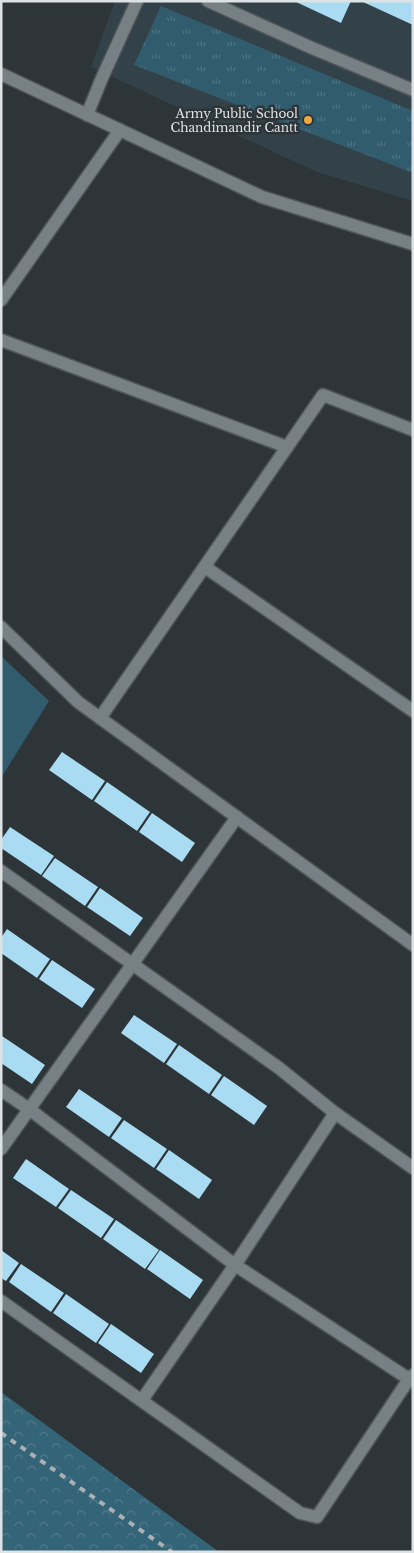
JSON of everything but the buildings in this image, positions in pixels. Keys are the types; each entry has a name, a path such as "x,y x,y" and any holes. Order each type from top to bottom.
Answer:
{"street":[{"path":"87,115 137,1"},
{"path":"208,1 312,48 413,90"},
{"path":"1,74 262,197 413,244"},
{"path":"1,300 120,130"},
{"path":"1,340 287,447"},
{"path":"100,718 323,396 413,430"},
{"path":"205,567 413,711"},
{"path":"1,627 78,702 413,945"},
{"path":"1,1149 237,817"},
{"path":"1,871 280,1068 335,1114 413,1168"},
{"path":"1,1090 29,1109 235,1265 411,1377 318,1516 300,1513 1,1302"},
{"path":"142,1400 235,1265 335,1114"}],"shaded area":[{"name":"Army Public School Chandimandir Cantt","path":"115,1 413,1 413,201 317,172 91,67"}],"green space":[{"path":"161,6 413,111 413,173 134,65"},
{"path":"1,656 49,701 1,778"},
{"path":"1,1392 219,1552 1,1552"}],"railway":[{"path":"1,1433 172,1552"}],"place":[{"name":"Army Public School Chandimandir Cantt","path":"308,120"}]}
